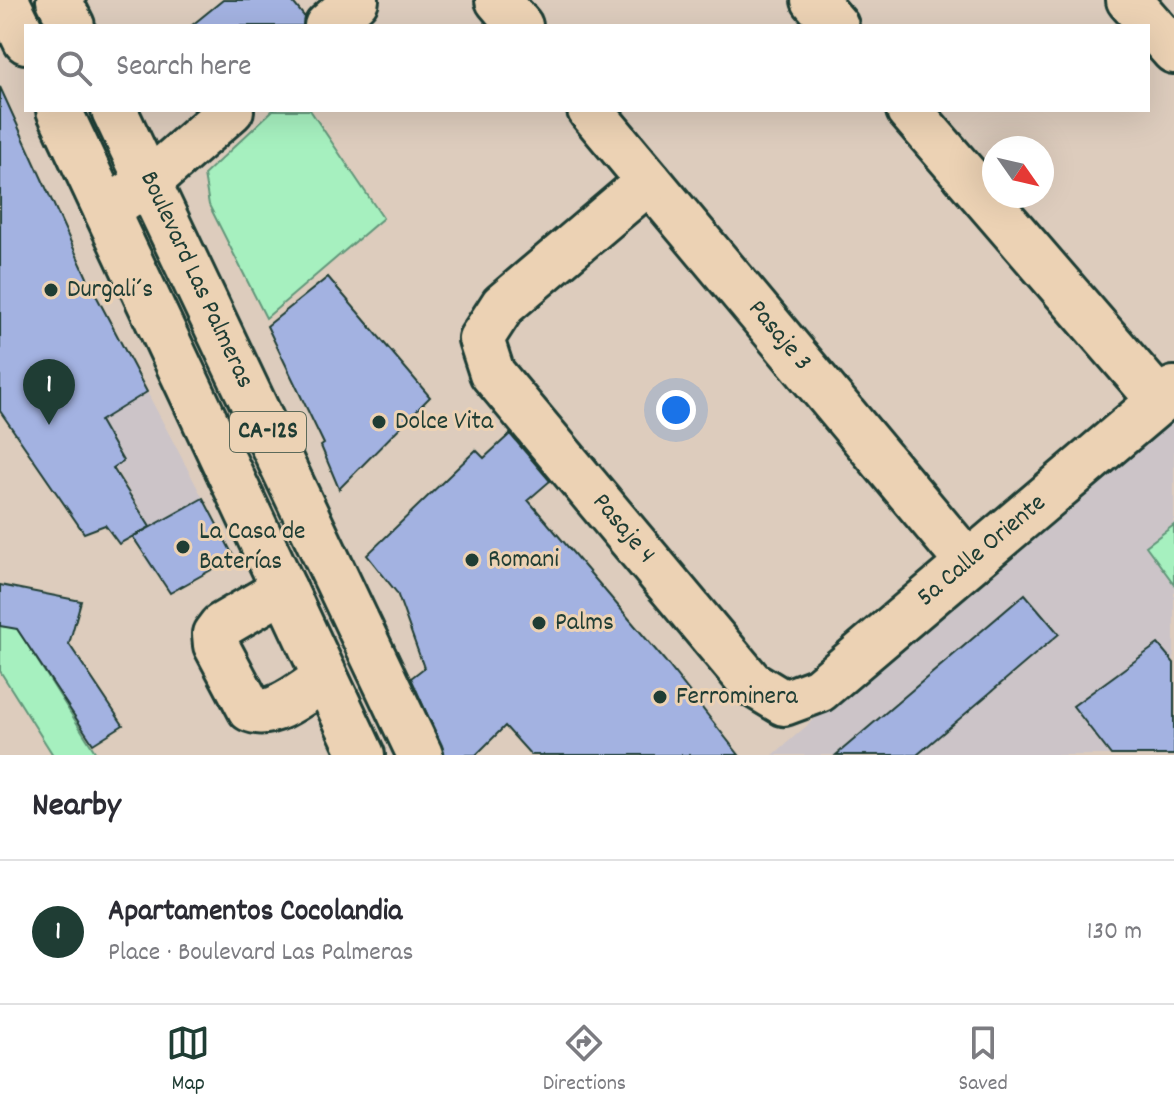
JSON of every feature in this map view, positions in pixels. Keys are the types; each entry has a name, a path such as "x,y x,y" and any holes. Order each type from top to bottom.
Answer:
{"street":[{"path":"6,0 24,37"},
{"path":"59,0 71,24"},
{"path":"329,24 356,0"},
{"path":"498,0 518,24"},
{"path":"814,0 834,24"},
{"path":"1129,0 1174,51"},
{"name":"Boulevard Las Palmeras","path":"60,112 325,678 354,752"},
{"name":"Boulevard Las Palmeras","path":"115,112 411,737"},
{"path":"106,210 150,181 229,112"},
{"name":"Pasaje 3","path":"592,112 968,563"},
{"path":"911,112 1167,395"},
{"name":"Pasaje 4","path":"649,181 503,305 481,339 492,373 751,683 784,703"},
{"name":"5a Calle Oriente","path":"784,703 819,690 1167,395"},
{"path":"284,589 221,626 215,634 216,645 250,709 258,713 269,711 325,678"},
{"path":"354,752 411,737"}],"shaded area":[{"path":"89,282 234,557 170,593 159,572 154,574 133,537 151,527 115,468 123,461 101,422 90,428"},
{"path":"1174,408 1174,755 773,755"}],"green space":[{"path":"271,112 311,112 383,218 266,318 209,205 204,175"},
{"path":"1174,525 1174,584 1146,546"},
{"path":"0,626 17,628 97,755 53,755 0,671"}],"building":[{"path":"223,0 291,0 304,16 303,24 193,24"},
{"path":"0,87 89,282 147,392 100,421 123,461 113,468 150,527 119,544 105,525 84,533 0,411"},
{"path":"328,277 430,397 339,489 321,446 324,444 267,326"},
{"path":"510,434 550,481 528,500 665,661 739,755 531,755 505,726 476,755 445,755 411,678 424,668 397,593 367,555 476,450 484,458"},
{"path":"203,498 234,557 170,593 133,537"},
{"path":"0,585 81,601 69,644 123,725 93,744 17,629 0,626"},
{"path":"1025,594 1059,634 917,755 836,755"},
{"path":"1158,644 1174,663 1174,755 1111,755 1073,706"}],"place":[{"name":"Durgali´s","path":"51,290"},
{"name":"Dolce Vita","path":"379,422"},
{"name":"Apartamentos Cocolandia","path":"49,425"},
{"name":"La Casa de Baterías","path":"183,547"},
{"name":"Romani","path":"472,560"},
{"name":"Palms","path":"539,623"},
{"name":"Ferrominera","path":"660,697"}]}
